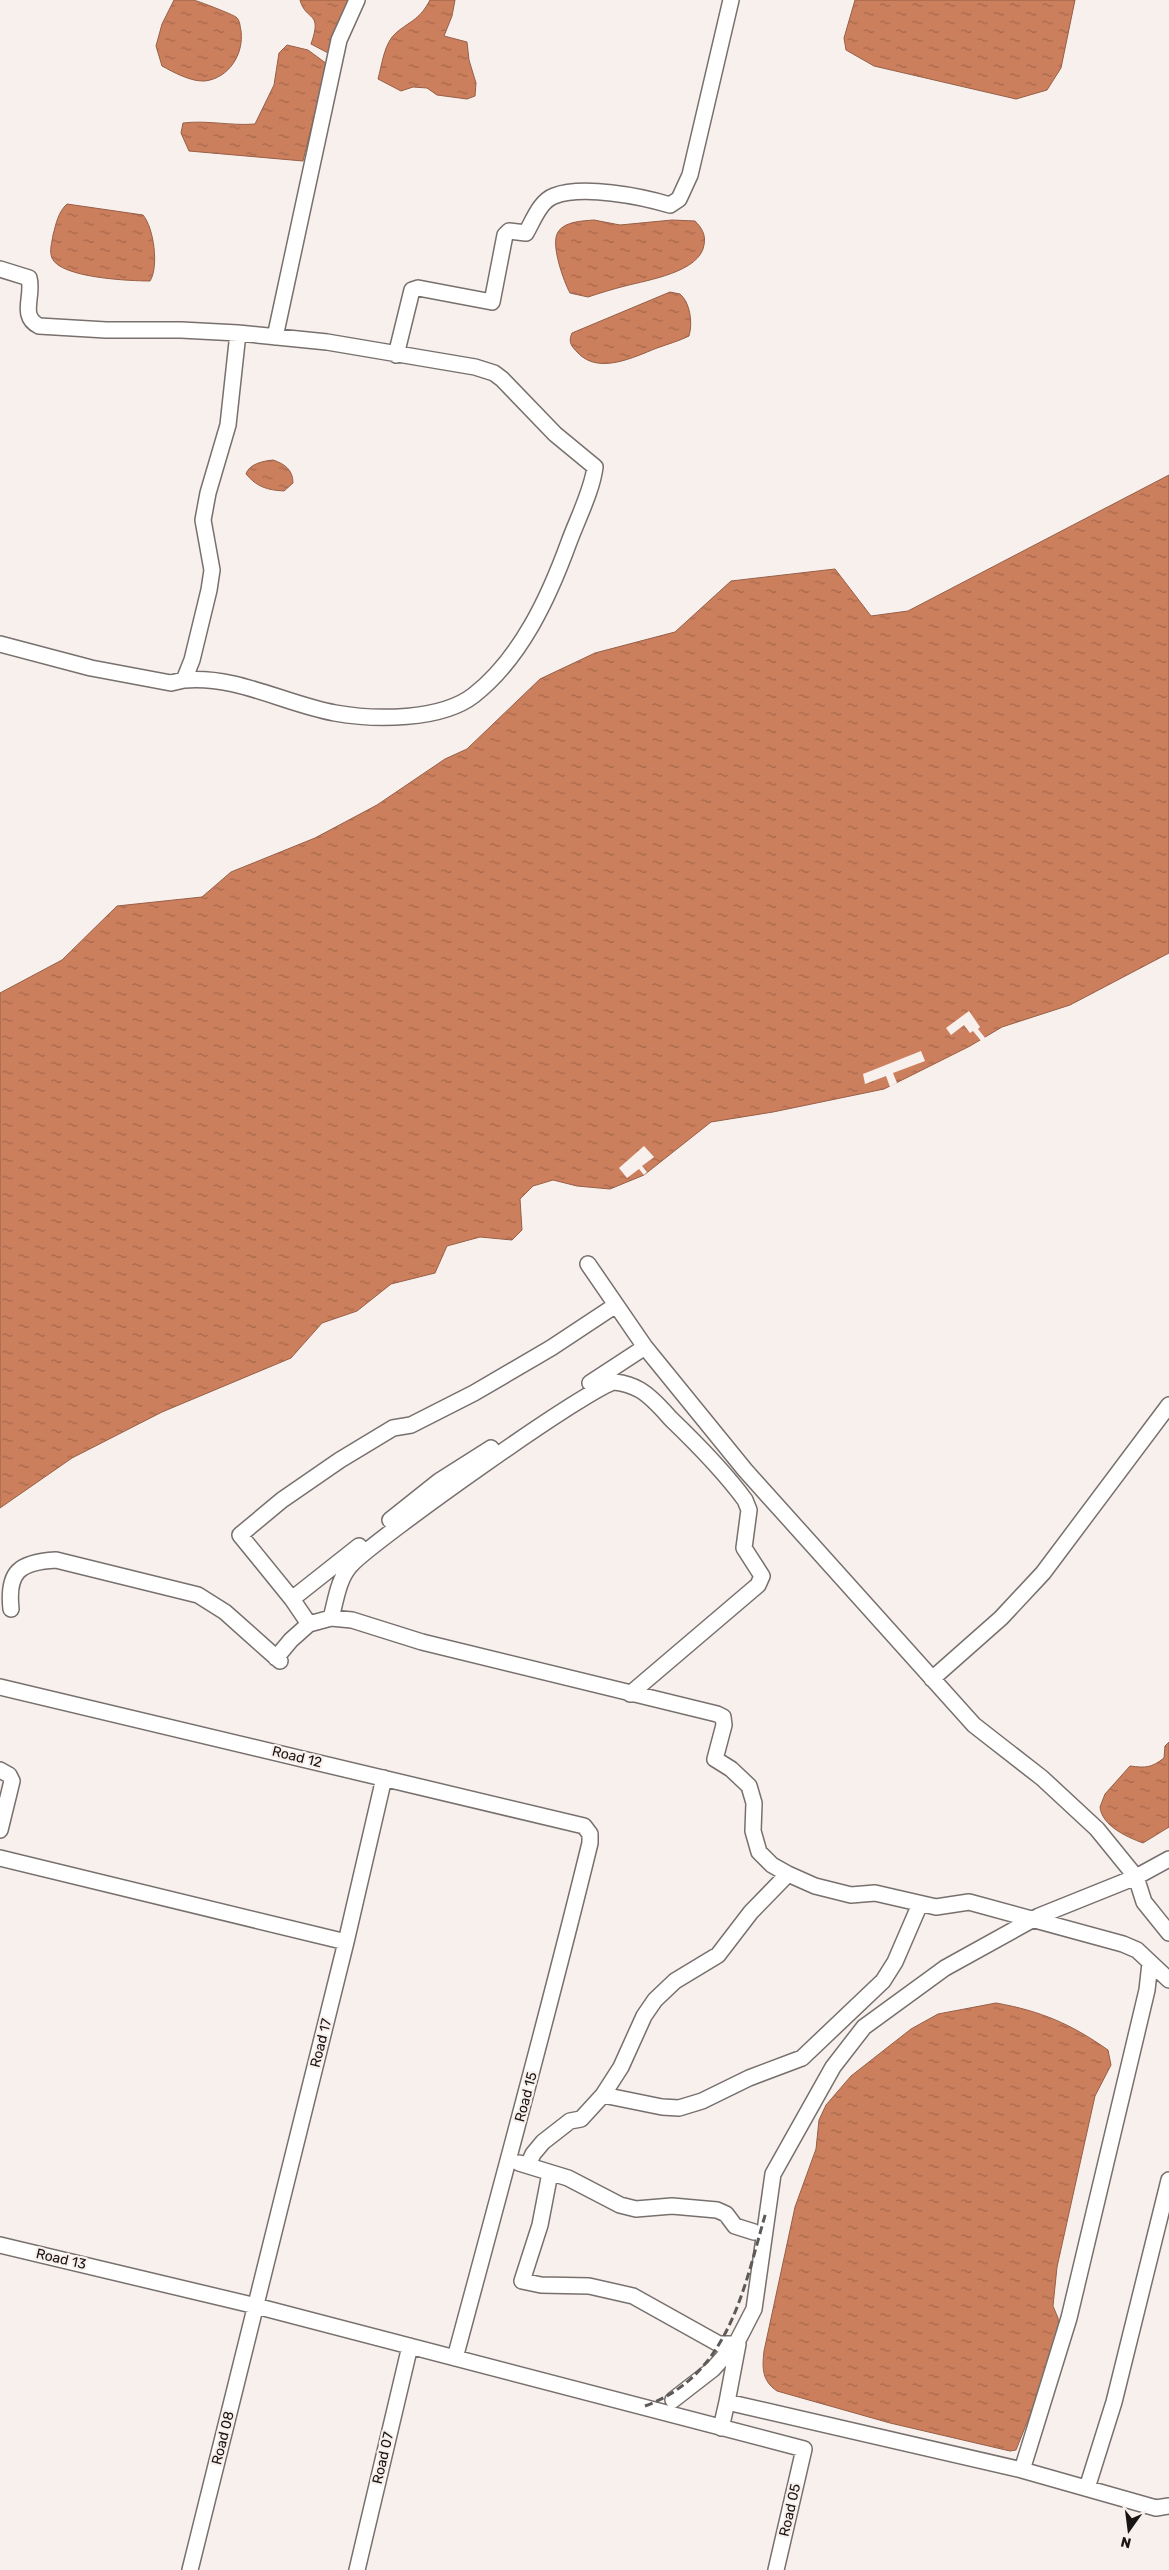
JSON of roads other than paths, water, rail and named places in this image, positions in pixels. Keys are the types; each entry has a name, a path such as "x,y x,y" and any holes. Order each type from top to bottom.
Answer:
{"street":[{"path":"275,337 339,40 357,0"},
{"path":"396,355 412,290 418,288 492,302 505,235 513,231 526,233 543,204 554,196 598,191 670,205 679,199 690,175 730,0"},
{"path":"0,269 29,278 28,316 32,322 39,326 106,330 181,330 238,333 326,342 475,367 494,373 555,434 595,467 564,556 547,596 520,642 497,672 473,696 449,707 399,718 333,713 218,681 184,680 171,683 91,668 0,644"},
{"path":"184,680 192,660 209,590 212,570 203,520 208,492 228,424 238,333"},
{"path":"588,1264 645,1347 746,1470 974,1725 1071,1803 1097,1829 1136,1877 1144,1902 1169,1933"},
{"path":"309,1624 292,1599 240,1535 282,1500 392,1428 412,1425 474,1393 551,1348 616,1305"},
{"path":"292,1599 440,1481 645,1347"},
{"path":"332,1618 343,1576 352,1564 389,1534 502,1452 596,1390 612,1382 626,1384 640,1390 651,1399 695,1442 745,1500 749,1517 744,1548 762,1576 758,1585 630,1694"},
{"path":"932,1679 1002,1618 1043,1572 1162,1427 1169,1405"},
{"path":"11,1609 9,1589 14,1575 24,1566 37,1561 56,1560 198,1595 225,1612 278,1659 291,1640 309,1624 332,1618 352,1620 422,1642 710,1712 723,1717 724,1725 715,1759 731,1769 749,1786 754,1803 753,1831 759,1852 772,1865 788,1874 839,1893 875,1893 920,1904 945,1907 969,1902 1034,1918 1123,1944 1137,1950 1169,1980"},
{"name":"Road 12","path":"0,1687 584,1826 590,1834"},
{"path":"0,1770 9,1775 12,1781 0,1830"},
{"name":"Road 17","path":"256,2306 346,1942 384,1778"},
{"name":"Road 15","path":"455,2358 484,2244 551,2006 590,1843 590,1834"},
{"path":"0,1858 346,1942"},
{"path":"673,2400 713,2369 737,2342 750,2317 754,2309 773,2174 810,2107 850,2044 864,2027 881,2012 945,1968 1034,1918 1136,1877 1169,1859"},
{"path":"528,2166 533,2154 543,2142 570,2121 581,2119 603,2095 621,2067 644,2016 655,2000 675,1981 718,1955 751,1912 788,1874"},
{"path":"603,2095 662,2107 679,2108 702,2101 741,2081 802,2058 883,1981 895,1962 920,1904"},
{"path":"1022,2470 1069,2318 1147,1990 1150,1962"},
{"path":"509,2160 568,2178 620,2205 636,2209 672,2206 710,2209 726,2214 735,2226 754,2232"},
{"path":"550,2173 540,2225 522,2281 541,2285 590,2286 633,2296 719,2344 738,2344 721,2428"},
{"path":"1087,2488 1114,2402 1169,2180"},
{"name":"Road 13","path":"0,2244 256,2306 804,2450"},
{"name":"Road 08","path":"190,2570 256,2306"},
{"name":"Road 07","path":"357,2570 410,2346"},
{"path":"727,2402 1022,2470 1156,2508 1169,2506"},
{"name":"Road 05","path":"776,2570 804,2450"}],"water":[{"path":"174,0 196,1 236,17 240,23 241,40 237,56 228,70 214,79 205,81 194,80 162,66 156,46 162,24"},
{"path":"300,0 350,0 330,54 311,44 315,26 314,21"},
{"path":"430,0 455,0 452,16 444,36 467,42 469,60 476,83 475,96 467,99 437,95 427,88 413,87 401,91 378,79 389,42 397,32 419,15"},
{"path":"855,0 1075,0 1061,68 1047,90 1016,99 874,66 846,50 844,38"},
{"path":"287,45 308,50 327,64 303,161 189,151 181,133 183,123 255,124 274,85 279,53"},
{"path":"67,204 143,215 150,229 155,257 153,275 150,281 97,277 68,270 58,265 51,255 51,244 58,218"},
{"path":"594,220 620,225 672,220 695,221 703,232 704,245 700,254 693,262 659,278 588,297 570,293 564,281 559,263 556,238 561,228 565,226 574,222"},
{"path":"670,292 680,294 686,302 691,319 689,336 627,359 606,363 596,363 586,359 572,346 570,339 572,333"},
{"path":"273,460 281,463 292,474 293,483 284,491 263,487 246,474 253,465"},
{"path":"1169,475 1169,953 1070,1005 1002,1027 970,1046 884,1089 773,1112 711,1122 644,1175 610,1189 577,1186 553,1180 533,1186 520,1199 522,1230 512,1240 480,1237 447,1246 435,1273 391,1284 357,1311 322,1323 291,1358 162,1412 72,1458 0,1508 0,993 62,960 117,906 202,897 231,872 315,838 377,805 445,759 467,749 540,679 595,653 675,632 731,581 835,569 871,616 908,611"},
{"path":"1169,1742 1169,1827 1143,1843 1130,1838 1110,1825 1105,1820 1100,1807 1105,1794 1130,1766 1148,1766 1164,1758 1165,1746"},
{"path":"996,2003 1027,2010 1055,2020 1081,2033 1108,2050 1111,2065 1095,2096 1057,2267 1053,2306 1058,2318 1059,2329 1036,2400 1016,2450 1010,2451 890,2423 777,2391 768,2383 764,2374 763,2363 795,2207 816,2149 819,2120 826,2105 851,2076 911,2029 938,2014"}],"railway":[{"path":"645,2406 674,2392 697,2373 715,2351 729,2326 740,2298 766,2212"}]}
